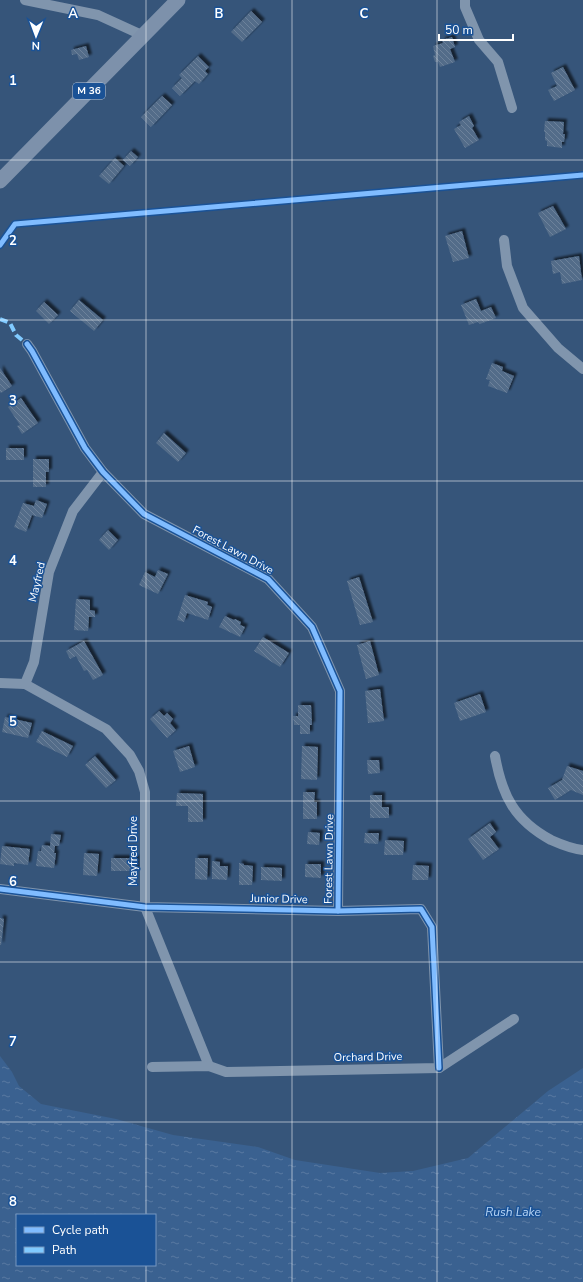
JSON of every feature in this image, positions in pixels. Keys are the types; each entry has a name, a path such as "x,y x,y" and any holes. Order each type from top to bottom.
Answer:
{"main road":[{"name":"M 36","path":"0,182 178,0"}],"street":[{"path":"25,0 98,15 144,36"},
{"path":"464,0 465,7 479,40 498,62 512,108"},
{"path":"504,240 507,266 523,308 558,348 583,369"},
{"name":"Forest Lawn Drive","path":"26,344 32,351 85,448 103,472 144,514 268,579 312,627 340,691 338,910"},
{"name":"Mayfred","path":"25,684 34,662 49,572 72,511 103,472"},
{"path":"0,683 25,684"},
{"name":"Mayfred Drive","path":"25,684 106,729 130,756 139,770 145,792 145,907 209,1066"},
{"path":"495,756 499,777 504,790 511,805 522,820 544,836 559,844 583,850"},
{"name":"Junior Drive","path":"0,889 145,907 338,910 421,909 432,926 439,1068"},
{"path":"439,1068 514,1019"},
{"name":"Orchard Drive","path":"152,1068 209,1066 226,1072 439,1068"}],"water":[{"name":"Rush Lake","path":"0,1056 12,1072 19,1086 41,1104 116,1119 173,1135 258,1147 295,1160 380,1173 413,1171 468,1158 548,1091 583,1068 583,1282 0,1282"}],"building":[{"path":"251,11 262,22 242,42 231,32"},
{"path":"452,37 455,47 450,49 455,62 440,67 438,62 435,62 433,56 435,55 433,46 443,43 442,40"},
{"path":"86,46 89,57 79,60 77,54 72,55 71,50"},
{"path":"198,56 209,67 205,71 208,74 199,84 195,81 180,96 172,88 182,78 179,75"},
{"path":"563,67 575,90 554,101 548,90 557,86 551,73"},
{"path":"162,96 172,105 151,127 141,117"},
{"path":"469,116 474,126 472,128 479,140 465,148 454,129 461,125 459,122"},
{"path":"545,121 564,122 563,134 565,134 564,142 562,142 562,148 547,146 544,132"},
{"path":"131,151 138,157 130,166 123,160"},
{"path":"115,158 124,166 109,184 99,176"},
{"path":"553,206 566,229 550,237 538,213"},
{"path":"462,231 469,258 453,262 445,236"},
{"path":"579,256 582,280 562,284 560,272 553,274 551,261"},
{"path":"476,299 481,311 491,307 496,318 480,324 478,322 469,325 461,305"},
{"path":"79,300 103,320 94,331 70,311"},
{"path":"44,302 58,315 49,324 36,311"},
{"path":"492,363 503,367 502,371 514,376 507,393 488,386 490,380 486,379"},
{"path":"0,368 12,386 1,393 0,392"},
{"path":"21,398 38,423 22,434 17,426 20,425 8,407"},
{"path":"164,433 186,453 178,462 156,443"},
{"path":"6,448 24,448 24,460 6,460"},
{"path":"33,459 49,459 49,472 46,472 46,487 33,487"},
{"path":"36,500 47,504 42,518 32,515 26,532 14,527 23,503 34,506"},
{"path":"108,530 118,540 109,550 99,540"},
{"path":"158,570 168,574 158,594 139,585 145,572 155,577"},
{"path":"359,577 373,622 360,625 347,581"},
{"path":"185,595 208,602 207,605 212,607 208,620 187,613 184,622 177,620"},
{"path":"76,599 90,600 90,610 95,611 95,617 89,617 88,631 74,630"},
{"path":"225,616 241,622 240,625 245,627 240,637 219,627"},
{"path":"263,637 289,653 280,667 254,651"},
{"path":"84,641 103,675 93,680 87,670 84,671 76,656 70,659 66,651"},
{"path":"370,641 379,675 366,679 357,645"},
{"path":"380,689 384,721 368,723 365,691"},
{"path":"480,694 486,712 460,721 454,703"},
{"path":"298,705 311,705 312,725 310,725 310,734 300,734 300,725 294,725 293,716 298,716"},
{"path":"159,711 164,716 167,713 173,719 170,723 176,730 167,738 150,719"},
{"path":"5,717 32,723 28,738 2,732"},
{"path":"42,731 73,746 67,757 36,742"},
{"path":"189,746 195,767 180,772 173,751"},
{"path":"302,746 318,747 317,780 301,779"},
{"path":"95,756 116,780 106,788 85,765"},
{"path":"367,760 379,760 380,773 368,774"},
{"path":"567,766 583,771 583,795 571,790 555,800 548,788 562,780"},
{"path":"303,792 315,792 314,802 317,802 317,819 303,819"},
{"path":"177,793 203,794 203,822 188,822 188,806 176,806"},
{"path":"370,795 382,795 382,807 389,807 389,818 370,818"},
{"path":"490,823 496,832 490,837 499,849 483,860 468,839"},
{"path":"308,832 320,833 319,845 307,844"},
{"path":"365,833 379,833 378,844 364,843"},
{"path":"51,834 61,835 59,846 55,846 54,853 56,853 54,868 36,866 38,851 41,851 42,845 50,846"},
{"path":"385,840 404,841 403,855 384,855"},
{"path":"2,846 30,849 28,865 14,863 14,866 0,864"},
{"path":"84,853 99,854 97,876 83,875"},
{"path":"111,858 136,858 136,871 111,871"},
{"path":"195,858 208,858 207,880 195,879"},
{"path":"212,861 220,862 220,866 228,866 227,880 212,879"},
{"path":"239,863 253,866 252,885 239,885"},
{"path":"305,864 321,864 321,878 305,877"},
{"path":"413,865 429,866 428,880 412,880"},
{"path":"261,867 282,868 282,881 261,880"},
{"path":"0,918 4,919 1,945 0,945"}],"marked path":[{"path":"0,319 10,323 16,335 27,344"}],"cycle path":[{"path":"0,245 15,224 583,175"},
{"path":"27,344 85,448 103,472 144,514 268,579 312,627 340,691 338,911"},
{"path":"0,889 145,907 338,911 421,909 432,927 439,1068"}]}
